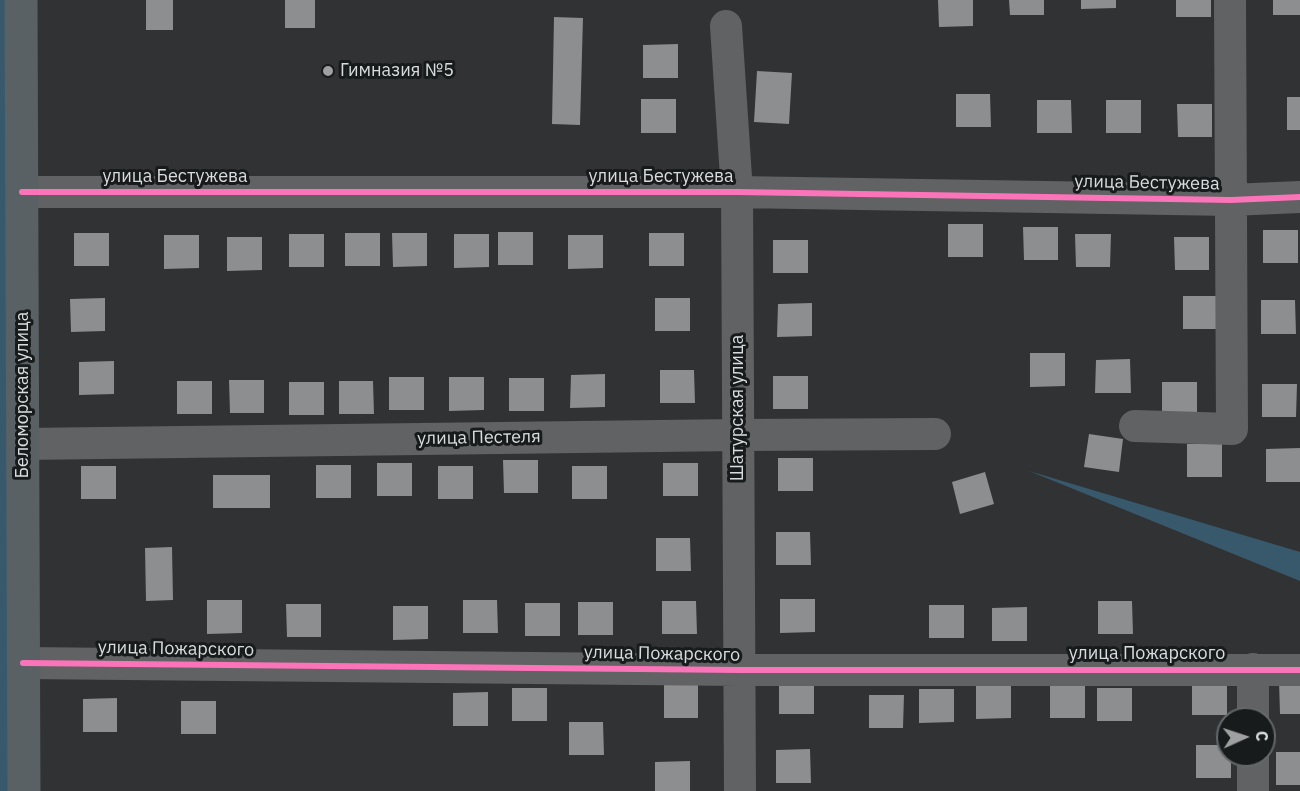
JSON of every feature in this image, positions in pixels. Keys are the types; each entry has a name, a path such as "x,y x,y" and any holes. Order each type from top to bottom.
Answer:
{"main road":[{"name":"Беломорская улица","path":"21,0 24,791"}],"street":[{"path":"1135,426 1232,429 1230,0"},
{"name":"Шатурская улица","path":"726,26 737,192 740,791"},
{"name":"улица Бестужева","path":"22,192 737,192 1231,200 1300,197"},
{"name":"улица Пестеля","path":"23,444 935,434"},
{"name":"улица Пожарского","path":"23,663 739,670 1300,670"},
{"path":"1253,669 1253,707"},
{"path":"1253,767 1253,791"}],"shaded area":[{"path":"0,0 13,0 16,791 0,791"},
{"path":"1029,471 1300,552 1300,581"}],"building":[{"path":"146,0 173,0 173,30 146,30"},
{"path":"285,0 315,0 315,28 285,28"},
{"path":"938,0 973,0 973,26 939,27"},
{"path":"1009,0 1044,0 1044,15 1010,15"},
{"path":"1081,0 1116,0 1116,8 1081,9"},
{"path":"1176,0 1211,0 1211,17 1176,17"},
{"path":"1273,0 1300,0 1300,15 1273,15"},
{"path":"554,17 583,18 580,125 552,124"},
{"path":"678,44 678,78 643,78 643,45"},
{"path":"757,71 792,73 789,124 754,122"},
{"path":"956,94 990,94 991,127 956,127"},
{"path":"1287,97 1300,97 1300,130 1287,130"},
{"path":"641,99 676,99 676,133 641,133"},
{"path":"1037,100 1071,100 1072,133 1037,133"},
{"path":"1106,100 1141,100 1141,133 1106,133"},
{"path":"1177,104 1212,104 1212,137 1178,137"},
{"path":"948,224 983,224 983,257 948,257"},
{"path":"1023,227 1058,227 1058,260 1024,260"},
{"path":"1263,230 1298,230 1298,263 1263,263"},
{"path":"498,232 533,232 533,265 498,265"},
{"path":"74,233 109,233 109,266 74,266"},
{"path":"345,233 380,233 380,266 345,266"},
{"path":"392,233 427,233 427,266 393,267"},
{"path":"649,233 684,233 684,266 649,266"},
{"path":"289,234 324,234 324,267 289,267"},
{"path":"454,234 489,234 489,267 454,268"},
{"path":"1075,234 1111,234 1110,267 1076,267"},
{"path":"164,235 199,235 199,268 164,269"},
{"path":"568,235 603,235 603,268 568,269"},
{"path":"227,237 262,237 262,270 227,271"},
{"path":"1174,237 1209,237 1209,270 1175,270"},
{"path":"773,240 808,240 808,273 773,273"},
{"path":"1183,296 1217,296 1218,329 1183,329"},
{"path":"105,298 105,331 71,332 70,299"},
{"path":"655,298 690,298 690,331 655,331"},
{"path":"1261,300 1295,300 1296,334 1261,334"},
{"path":"812,303 812,336 777,337 778,304"},
{"path":"1030,353 1065,353 1065,386 1030,387"},
{"path":"1130,359 1131,393 1095,393 1096,360"},
{"path":"114,361 114,394 79,395 79,362"},
{"path":"660,370 694,370 695,403 660,403"},
{"path":"605,374 605,407 570,408 571,375"},
{"path":"773,376 808,376 808,409 773,409"},
{"path":"389,377 424,377 424,410 389,410"},
{"path":"449,377 484,377 484,410 449,411"},
{"path":"509,378 544,378 544,411 509,411"},
{"path":"229,380 264,380 264,413 230,413"},
{"path":"177,381 212,381 212,414 177,414"},
{"path":"339,381 373,381 374,414 339,414"},
{"path":"289,382 324,382 324,415 289,415"},
{"path":"1162,382 1197,382 1197,415 1162,415"},
{"path":"1262,384 1297,384 1296,417 1262,417"},
{"path":"1089,434 1123,439 1119,472 1084,467"},
{"path":"1187,444 1222,444 1222,477 1187,477"},
{"path":"1300,448 1300,482 1266,482 1266,449"},
{"path":"778,458 813,458 813,491 778,491"},
{"path":"503,460 538,460 538,493 504,493"},
{"path":"377,463 412,463 412,496 377,496"},
{"path":"663,463 698,463 698,496 663,496"},
{"path":"316,465 351,465 351,498 316,498"},
{"path":"81,466 116,466 116,499 81,499"},
{"path":"438,466 473,466 473,499 438,499"},
{"path":"572,466 607,466 607,499 572,499"},
{"path":"985,472 994,504 960,514 952,482"},
{"path":"213,475 270,475 270,508 213,508"},
{"path":"776,532 810,532 811,565 776,565"},
{"path":"656,538 690,538 691,571 656,571"},
{"path":"172,547 173,600 146,601 145,548"},
{"path":"780,599 815,599 815,632 780,633"},
{"path":"207,600 242,600 242,633 207,634"},
{"path":"463,600 497,600 498,633 463,633"},
{"path":"662,601 696,601 697,634 662,634"},
{"path":"1098,601 1132,601 1133,634 1098,634"},
{"path":"578,602 613,602 613,635 578,635"},
{"path":"525,603 560,603 560,636 525,636"},
{"path":"286,604 321,604 321,637 287,637"},
{"path":"929,605 964,605 964,638 929,638"},
{"path":"393,606 428,606 428,639 393,640"},
{"path":"1027,607 1027,641 992,641 992,608"},
{"path":"779,681 814,681 814,714 779,714"},
{"path":"1279,681 1300,681 1300,714 1280,714"},
{"path":"1192,682 1227,682 1227,707 1216,707 1216,715 1192,715"},
{"path":"664,685 698,685 698,718 664,718"},
{"path":"976,685 1011,685 1011,718 976,719"},
{"path":"1050,685 1085,685 1085,718 1050,718"},
{"path":"512,688 547,688 547,721 512,721"},
{"path":"1097,688 1132,688 1132,721 1097,721"},
{"path":"919,689 954,689 954,722 919,723"},
{"path":"488,692 488,726 453,726 453,693"},
{"path":"869,695 904,695 903,728 869,728"},
{"path":"117,698 117,732 83,732 83,699"},
{"path":"181,701 216,701 216,734 181,734"},
{"path":"569,722 603,722 604,755 569,755"},
{"path":"1196,745 1216,745 1216,767 1231,767 1231,778 1196,778"},
{"path":"810,749 811,783 776,783 776,750"},
{"path":"1276,752 1300,752 1300,785 1276,785"},
{"path":"690,761 690,791 655,791 655,762"}],"cycle path":[{"path":"22,192 737,192 1231,200 1300,197"},
{"path":"23,663 739,670 1300,670"}],"place":[{"name":"Гимназия №5","path":"328,71"}]}
